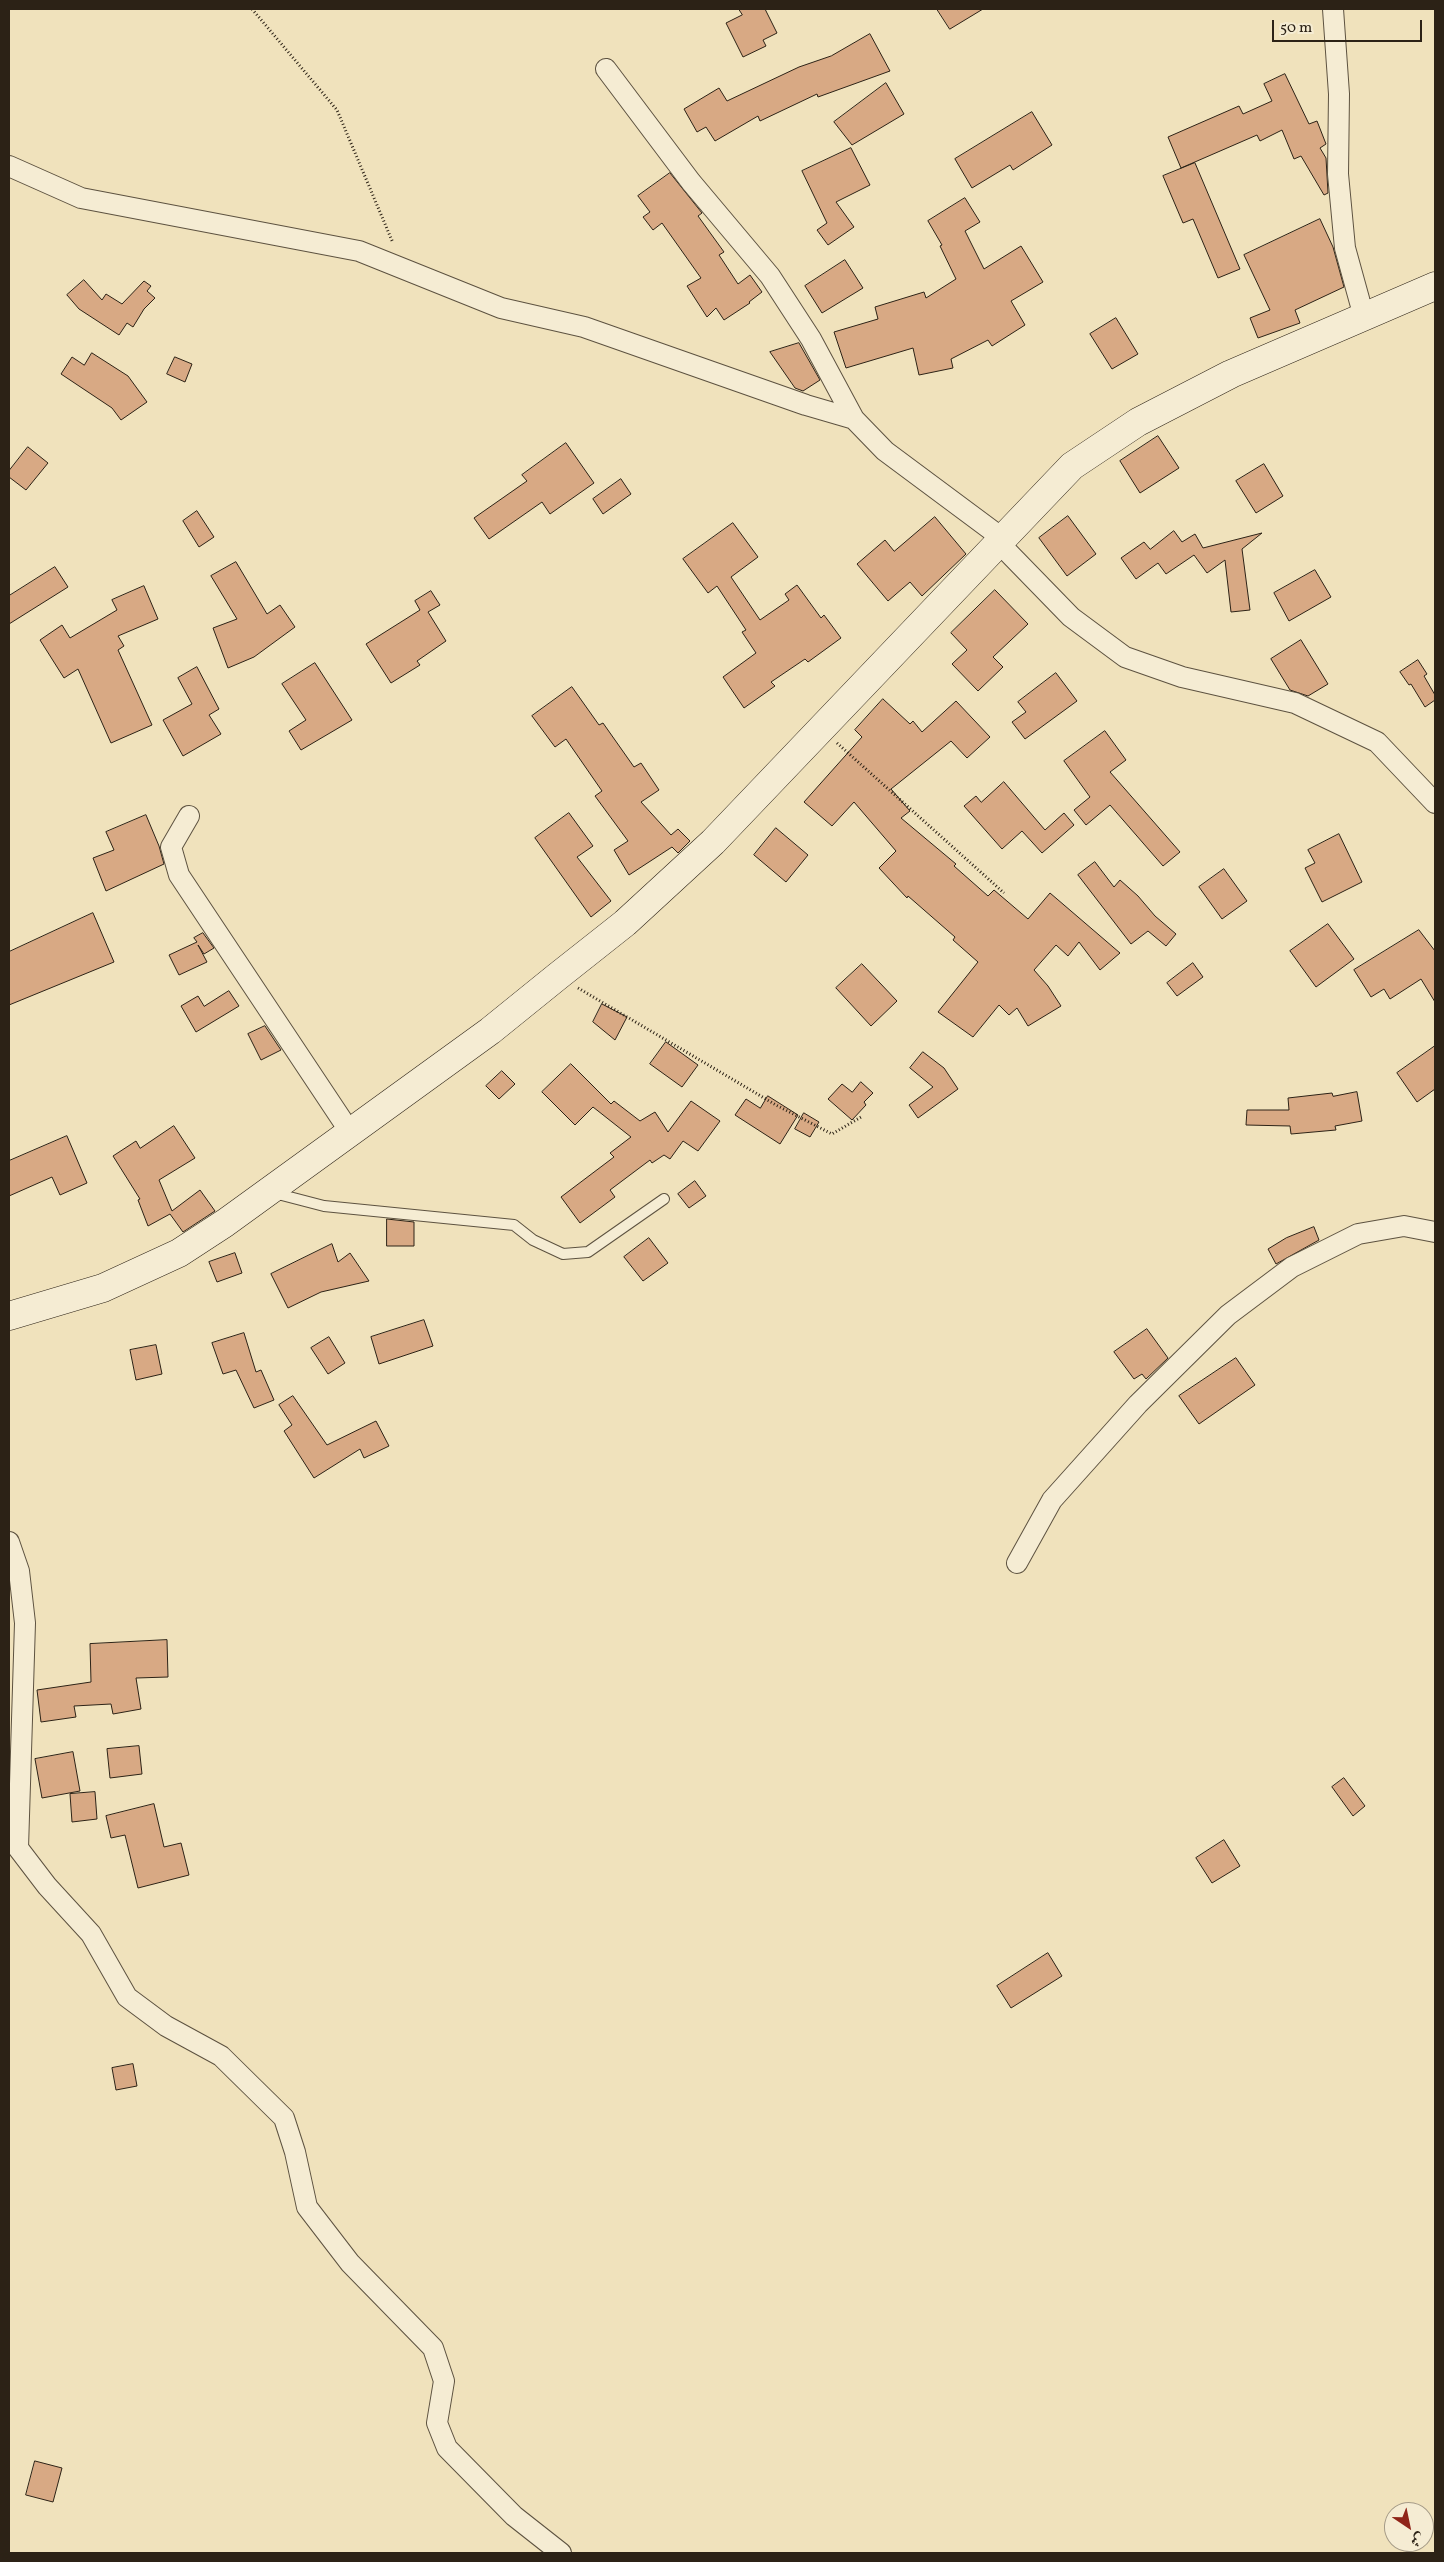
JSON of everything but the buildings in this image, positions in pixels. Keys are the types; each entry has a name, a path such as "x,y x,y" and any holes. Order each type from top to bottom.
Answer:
{"main road":[{"path":"9,1316 103,1288 179,1253 268,1192 490,1031 625,923 713,842 1072,466 1138,422 1231,374 1435,286"}],"street":[{"path":"1333,9 1338,94 1338,174 1345,248 1364,317"},
{"path":"606,69 697,189 770,276 811,339 854,419 885,451 1000,540 1071,617 1125,657 1182,678 1295,703 1378,742 1435,803"},
{"path":"9,166 81,198 359,251 501,308 584,327 806,405 854,419"},
{"path":"189,816 171,847 180,874 350,1132"},
{"path":"1017,1563 1052,1500 1138,1404 1228,1315 1292,1267 1358,1234 1404,1226 1435,1232"},
{"path":"9,1542 19,1571 25,1623 18,1848 47,1886 90,1934 127,1997 166,2026 221,2056 284,2118 295,2152 307,2207 350,2263 433,2348 444,2381 437,2423 447,2448 514,2516 561,2553"}],"lane":[{"path":"268,1192 324,1206 514,1225 533,1240 563,1254 588,1252 664,1200"}],"path":[{"path":"252,9 337,110 403,269"},
{"path":"822,729 1004,894"},
{"path":"558,976 768,1100 832,1134 861,1117"}]}
